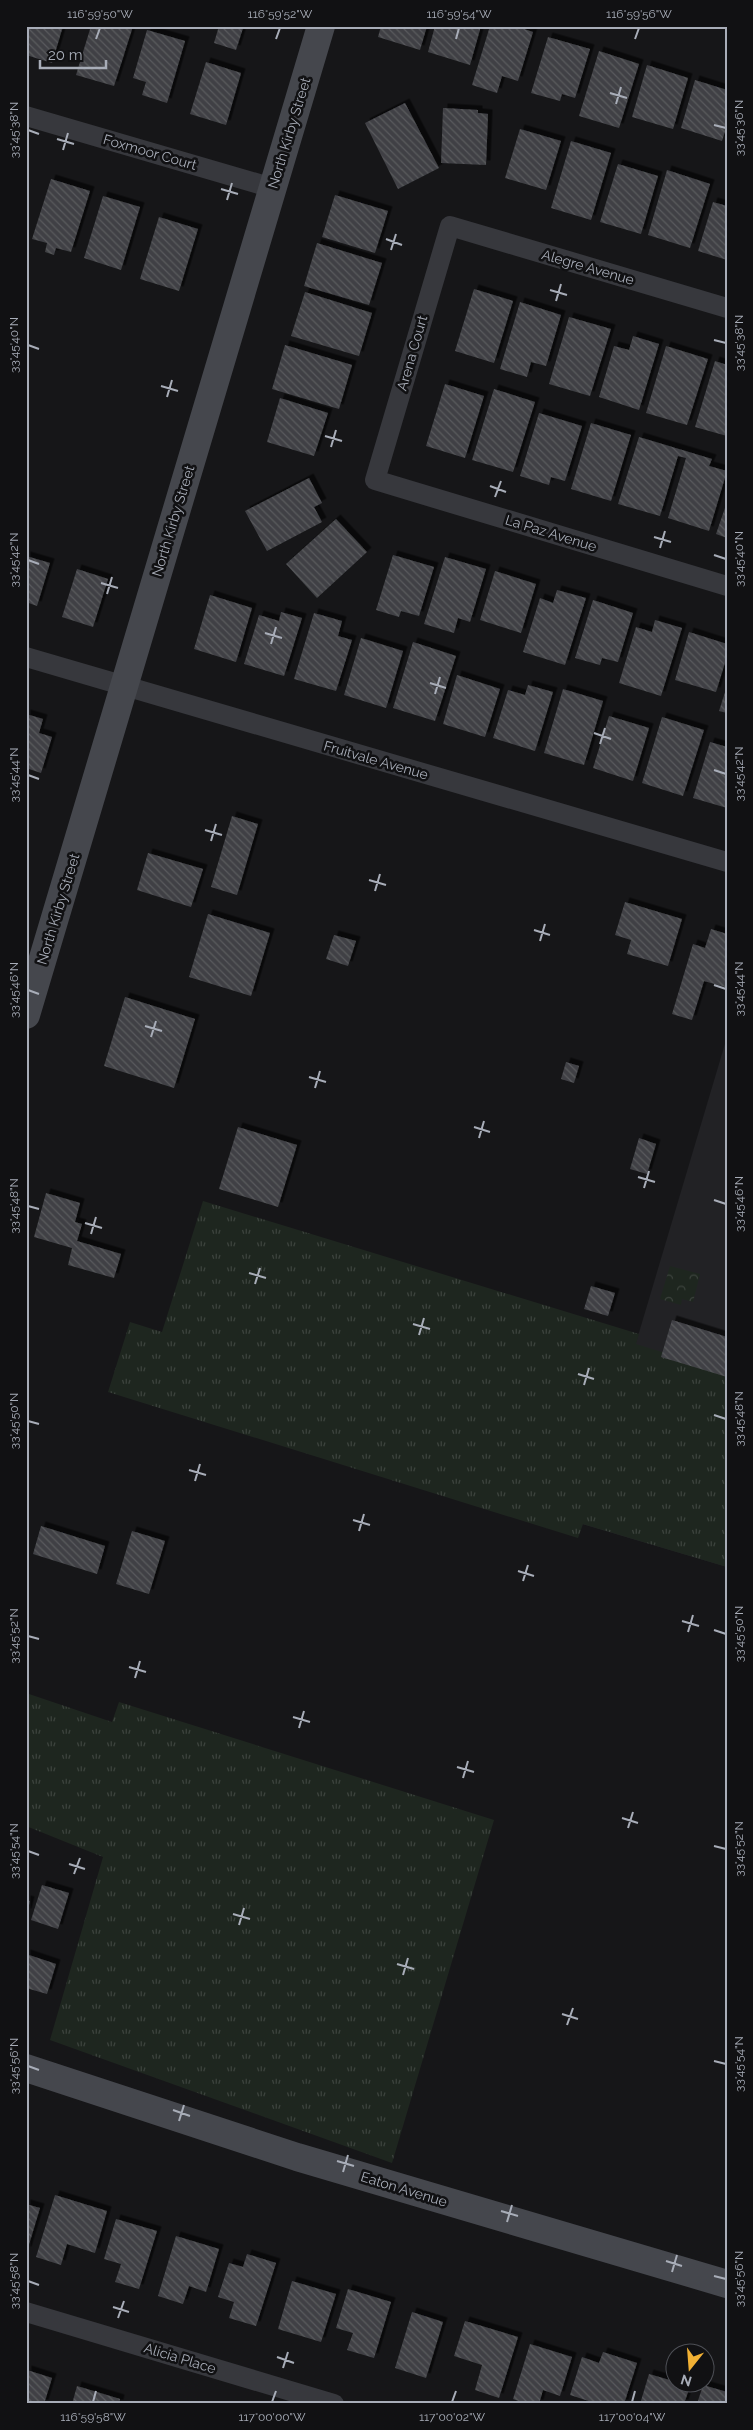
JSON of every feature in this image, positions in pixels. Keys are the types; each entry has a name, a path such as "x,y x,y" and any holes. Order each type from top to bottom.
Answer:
{"street":[{"name":"North Kirby Street","path":"26,1015 321,26"},
{"name":"Foxmoor Court","path":"26,116 273,188"},
{"name":"Alegre Avenue","path":"450,226 727,308"},
{"name":"Arena Court","path":"375,480 450,226"},
{"name":"La Paz Avenue","path":"375,480 727,586"},
{"name":"Fruitvale Avenue","path":"26,657 727,862"},
{"name":"Eaton Avenue","path":"26,2068 297,2157 727,2284"},
{"name":"Alicia Place","path":"26,2312 334,2404"}],"shaded area":[{"path":"727,1037 727,1567 582,1524"}],"green space":[{"path":"203,1201 639,1334 636,1344 727,1372 727,1567 583,1524 578,1538 108,1392 130,1322 162,1332"},
{"path":"670,1266 700,1274 693,1302 682,1299 681,1305 660,1299"},
{"path":"26,1693 112,1722 119,1702 494,1820 392,2163 50,2040 103,1857 26,1826"}],"building":[{"path":"26,26 63,26 52,63 26,55"},
{"path":"91,26 133,26 114,86 76,75"},
{"path":"219,26 243,28 236,50 214,43"},
{"path":"381,26 427,26 420,50 378,37"},
{"path":"435,26 481,26 470,65 428,52"},
{"path":"490,26 515,26 533,32 518,81 502,76 497,93 472,85"},
{"path":"147,30 185,41 167,103 142,95 146,82 133,78"},
{"path":"548,37 590,49 575,98 562,94 560,101 531,93"},
{"path":"599,51 639,64 619,128 579,116"},
{"path":"206,62 241,73 226,125 190,114"},
{"path":"647,65 688,78 673,129 632,117"},
{"path":"695,80 727,90 727,125 722,141 681,128"},
{"path":"405,103 439,168 398,189 365,123"},
{"path":"443,108 478,110 478,113 488,114 486,165 441,163"},
{"path":"520,129 561,141 546,190 505,178"},
{"path":"571,141 611,153 591,220 551,208"},
{"path":"618,164 658,176 641,234 600,222"},
{"path":"667,170 710,184 690,248 648,235"},
{"path":"51,179 90,191 71,252 56,248 54,255 45,252 47,243 32,239"},
{"path":"335,195 388,211 375,253 322,237"},
{"path":"103,196 140,207 121,270 84,258"},
{"path":"713,202 727,206 727,260 698,251"},
{"path":"159,217 198,229 179,291 140,279"},
{"path":"317,243 382,263 369,305 304,286"},
{"path":"474,289 513,301 494,363 455,351"},
{"path":"305,292 372,313 359,356 291,336"},
{"path":"520,302 561,315 546,366 531,362 527,377 500,369"},
{"path":"569,317 611,329 590,396 549,384"},
{"path":"633,336 659,344 639,410 599,397 614,346 629,350"},
{"path":"285,345 352,365 339,409 272,389"},
{"path":"666,346 708,359 687,425 646,413"},
{"path":"715,361 727,365 727,436 695,427"},
{"path":"445,384 484,396 465,458 426,446"},
{"path":"494,389 535,402 513,472 472,460"},
{"path":"280,398 328,413 314,456 267,442"},
{"path":"539,413 582,426 565,481 551,477 549,485 520,476"},
{"path":"591,423 631,435 611,501 571,489"},
{"path":"639,437 712,459 709,466 727,471 709,531 668,518 686,458 678,456 660,516 618,504"},
{"path":"309,478 322,503 314,507 322,522 267,551 245,511"},
{"path":"727,502 727,538 716,534"},
{"path":"336,519 367,552 317,598 286,564"},
{"path":"393,555 434,567 419,616 401,611 399,617 376,610"},
{"path":"26,556 50,563 37,606 26,602"},
{"path":"445,557 486,569 470,622 458,618 454,633 424,624"},
{"path":"77,569 108,579 93,627 62,617"},
{"path":"495,571 536,584 521,633 480,620"},
{"path":"557,590 586,598 565,665 523,652 540,598 553,603"},
{"path":"210,595 252,608 236,662 194,649"},
{"path":"593,600 633,613 618,662 602,658 600,665 575,658"},
{"path":"281,612 302,618 284,676 244,664 259,615 279,621"},
{"path":"314,613 342,621 338,636 352,640 336,691 294,679"},
{"path":"655,620 682,628 661,696 619,683 636,627 652,632"},
{"path":"689,632 727,644 727,656 716,692 675,680"},
{"path":"361,638 403,651 386,708 344,695"},
{"path":"413,642 456,656 435,721 393,708"},
{"path":"457,675 500,689 485,737 443,724"},
{"path":"528,685 553,692 535,751 493,738 508,690 525,695"},
{"path":"727,686 727,713 719,711"},
{"path":"563,689 603,701 584,765 544,753"},
{"path":"26,714 43,719 39,733 52,737 41,773 26,768"},
{"path":"609,716 649,728 633,781 593,768"},
{"path":"662,717 704,730 683,796 642,783"},
{"path":"710,742 727,747 727,808 693,798"},
{"path":"232,816 258,824 237,895 211,887"},
{"path":"148,853 203,869 191,907 137,890"},
{"path":"625,902 682,919 668,966 627,954 631,940 615,935"},
{"path":"208,914 270,933 251,996 189,977"},
{"path":"711,929 727,934 725,987 704,981 692,1020 672,1014 693,944 705,948"},
{"path":"334,935 356,941 348,966 326,959"},
{"path":"125,997 195,1019 174,1088 104,1066"},
{"path":"566,1062 579,1066 574,1083 561,1079"},
{"path":"238,1127 297,1145 278,1207 219,1189"},
{"path":"639,1138 656,1144 647,1174 630,1169"},
{"path":"46,1193 80,1203 75,1222 82,1224 77,1241 121,1254 114,1278 68,1265 72,1248 34,1237"},
{"path":"591,1286 615,1293 608,1316 584,1309"},
{"path":"672,1320 727,1337 727,1377 661,1357"},
{"path":"41,1526 105,1546 97,1574 33,1554"},
{"path":"132,1531 165,1541 149,1594 116,1584"},
{"path":"42,1885 69,1893 58,1929 31,1920"},
{"path":"26,1900 30,1901 27,1913 26,1913"},
{"path":"26,1954 56,1964 47,1994 26,1988"},
{"path":"55,2195 107,2211 95,2253 67,2244 61,2265 36,2257"},
{"path":"26,2204 40,2208 27,2251 26,2251"},
{"path":"116,2219 157,2231 139,2289 115,2282 121,2264 104,2259"},
{"path":"176,2236 219,2249 206,2292 189,2286 183,2304 158,2296"},
{"path":"247,2254 276,2263 256,2326 229,2318 234,2302 218,2297 229,2263 243,2267"},
{"path":"292,2281 336,2294 321,2342 278,2329"},
{"path":"348,2289 391,2302 374,2358 347,2350 353,2333 336,2328"},
{"path":"412,2312 443,2322 426,2378 395,2368"},
{"path":"465,2321 518,2337 499,2398 475,2390 482,2365 454,2356"},
{"path":"530,2344 572,2357 560,2396 543,2390 539,2404 527,2404 513,2399"},
{"path":"603,2352 637,2363 624,2404 598,2404 570,2395 582,2357 599,2363"},
{"path":"27,2370 52,2378 44,2404 26,2404"},
{"path":"649,2374 666,2379 666,2392 688,2392 684,2404 640,2404"},
{"path":"77,2386 120,2399 119,2404 72,2404"},
{"path":"716,2389 727,2392 727,2404 697,2404 701,2392 716,2392"}]}
